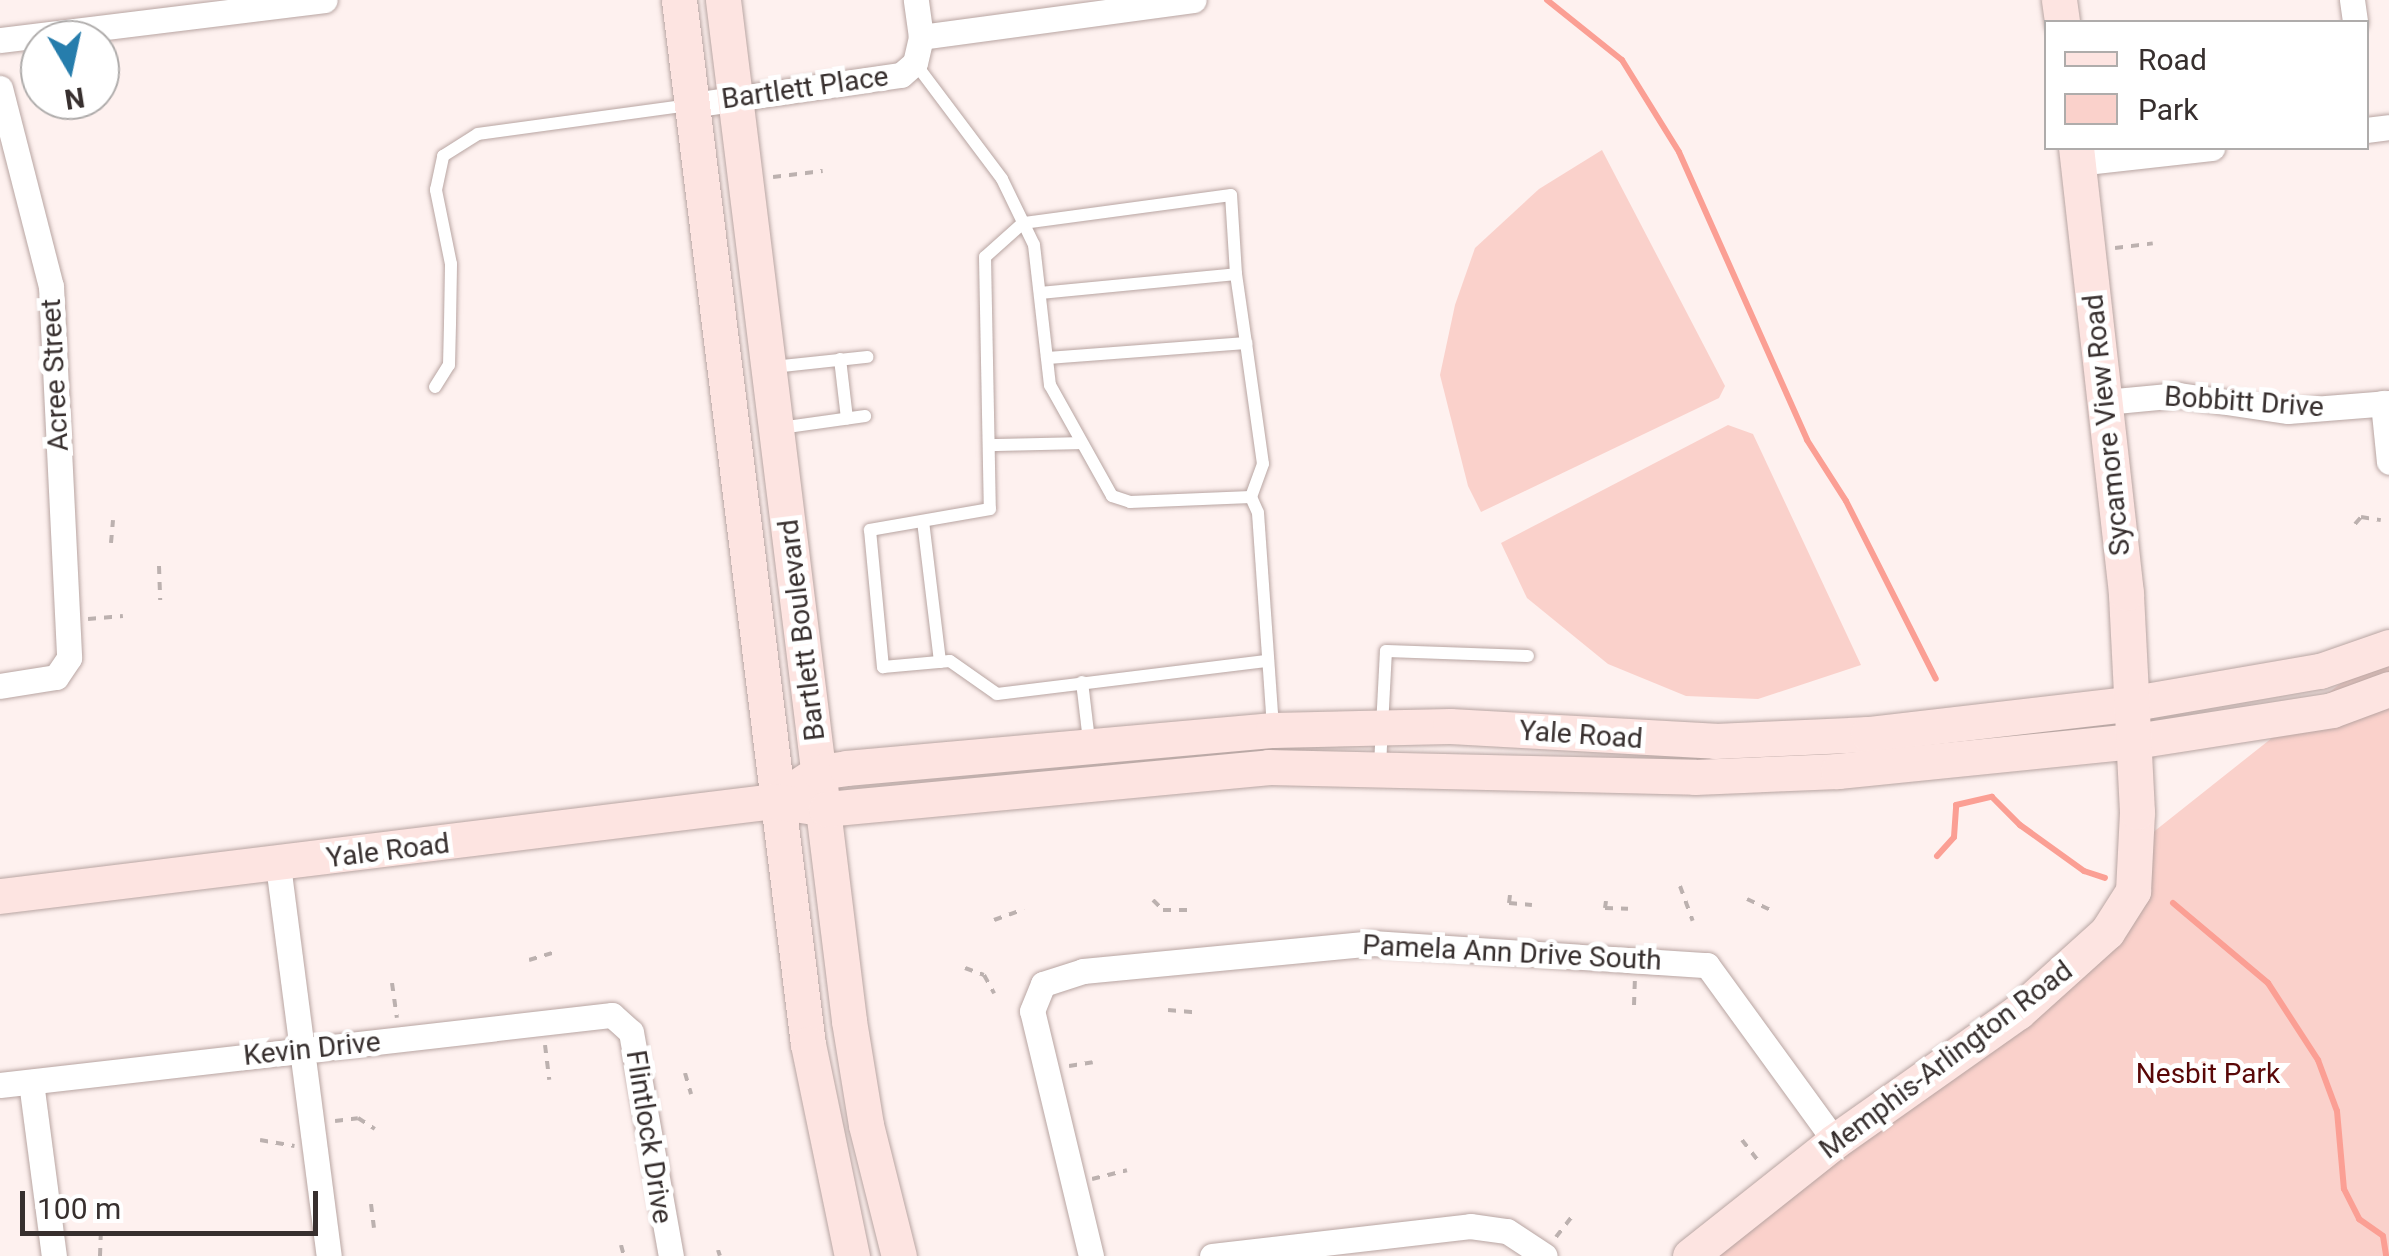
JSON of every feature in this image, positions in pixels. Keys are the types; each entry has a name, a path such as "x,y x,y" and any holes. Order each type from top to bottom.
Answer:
{"main road":[{"name":"Bartlett Boulevard","path":"679,0 776,800 823,1137 852,1256"},
{"name":"Bartlett Boulevard","path":"723,0 863,1108 899,1256"},
{"name":"Sycamore View Road","path":"2077,155 2134,703"},
{"path":"727,406 774,398"},
{"name":"Yale Road","path":"776,800 819,772 1089,742 1273,730 1381,727 1772,740 2134,703 2320,671 2389,647"},
{"name":"Yale Road","path":"0,896 278,865 776,800 826,809 1138,776 1380,765 1783,775 2135,741 2332,710 2389,690"},
{"name":"Memphis-Arlington Road","path":"1690,1256 1835,1141 2018,1012 2107,932 2132,892 2134,703"}],"street":[{"path":"0,40 326,0"},
{"path":"915,63 920,36 916,0"},
{"path":"920,36 1192,0"},
{"name":"Bartlett Place","path":"692,105 900,75 915,63"},
{"name":"Acree Street","path":"0,88 51,286 68,667 50,679 0,686"},
{"path":"2077,155 2173,150"},
{"name":"Bobbitt Drive","path":"2105,402 2179,395 2288,411 2386,403 2389,462"},
{"path":"278,865 328,1256"},
{"name":"Pamela Ann Drive South","path":"1091,1256 1033,1020 1032,1001 1043,984 1099,970 1372,943 1712,956 1835,1141"},
{"name":"Kevin Drive","path":"0,1085 585,1017 623,1020"},
{"name":"Flintlock Drive","path":"623,1020 632,1039 646,1142 670,1256"},
{"path":"31,1082 54,1256"},
{"path":"1212,1256 1470,1226 1508,1231 1550,1247"}],"lane":[{"path":"915,63 1002,179 1034,246 1047,358 1056,399 1112,496 1130,502 1251,497"},
{"path":"435,387 449,364 448,232 436,190 443,156 478,134 692,105"},
{"path":"1266,660 997,694 950,661 882,667 870,530 990,510 992,444 984,257 1023,223 1230,195 1236,274 1263,464 1251,497 1258,513 1273,730"},
{"path":"1040,294 1236,274"},
{"path":"1047,358 1246,343"},
{"path":"774,398 840,360 867,357"},
{"path":"840,360 847,419"},
{"path":"774,398 847,419 865,416"},
{"path":"992,444 1079,442"},
{"path":"923,521 940,662"},
{"path":"1380,765 1386,651 1528,656"},
{"path":"1082,682 1089,742"}],"path":[{"path":"770,177 823,171"},
{"path":"2115,248 2154,243"},
{"path":"2355,524 2362,517 2381,520"},
{"path":"111,543 113,520"},
{"path":"159,566 160,600"},
{"path":"88,619 124,616"},
{"path":"1680,886 1693,920"},
{"path":"1510,895 1510,904 1532,905"},
{"path":"1747,899 1772,910"},
{"path":"1153,900 1163,910 1186,910"},
{"path":"1606,901 1606,908 1628,909"},
{"path":"994,920 1024,909"},
{"path":"529,960 556,952"},
{"path":"966,968 984,975 994,993"},
{"path":"1634,1005 1635,977"},
{"path":"392,983 397,1020"},
{"path":"1168,1010 1200,1014"},
{"path":"545,1044 550,1080"},
{"path":"1064,1067 1094,1062"},
{"path":"684,1072 691,1094"},
{"path":"333,1121 358,1118 375,1129"},
{"path":"260,1140 294,1146"},
{"path":"1742,1140 1766,1170"},
{"path":"1090,1179 1126,1170"},
{"path":"371,1204 374,1228"},
{"path":"1550,1247 1575,1213"},
{"path":"100,1232 100,1256"},
{"path":"620,1245 624,1256"}],"green space":[{"path":"1602,150 1725,386 1719,398 1481,512 1468,486 1440,375 1455,305 1475,248 1539,189"},
{"path":"1728,425 1753,434 1861,665 1758,699 1686,696 1608,664 1527,598 1501,543"},
{"name":"Nesbit Park","path":"2389,645 2389,1256 1694,1256 2099,925 2132,849"}],"waterway":[{"path":"1547,0 1622,60 1679,152 1807,440 1846,501 1936,679"},
{"path":"1937,856 1954,837 1956,805 1992,797 2020,825 2084,871 2105,878"},
{"path":"2173,903 2268,983 2318,1060 2337,1111 2344,1189 2359,1219 2383,1236 2386,1256"}]}
